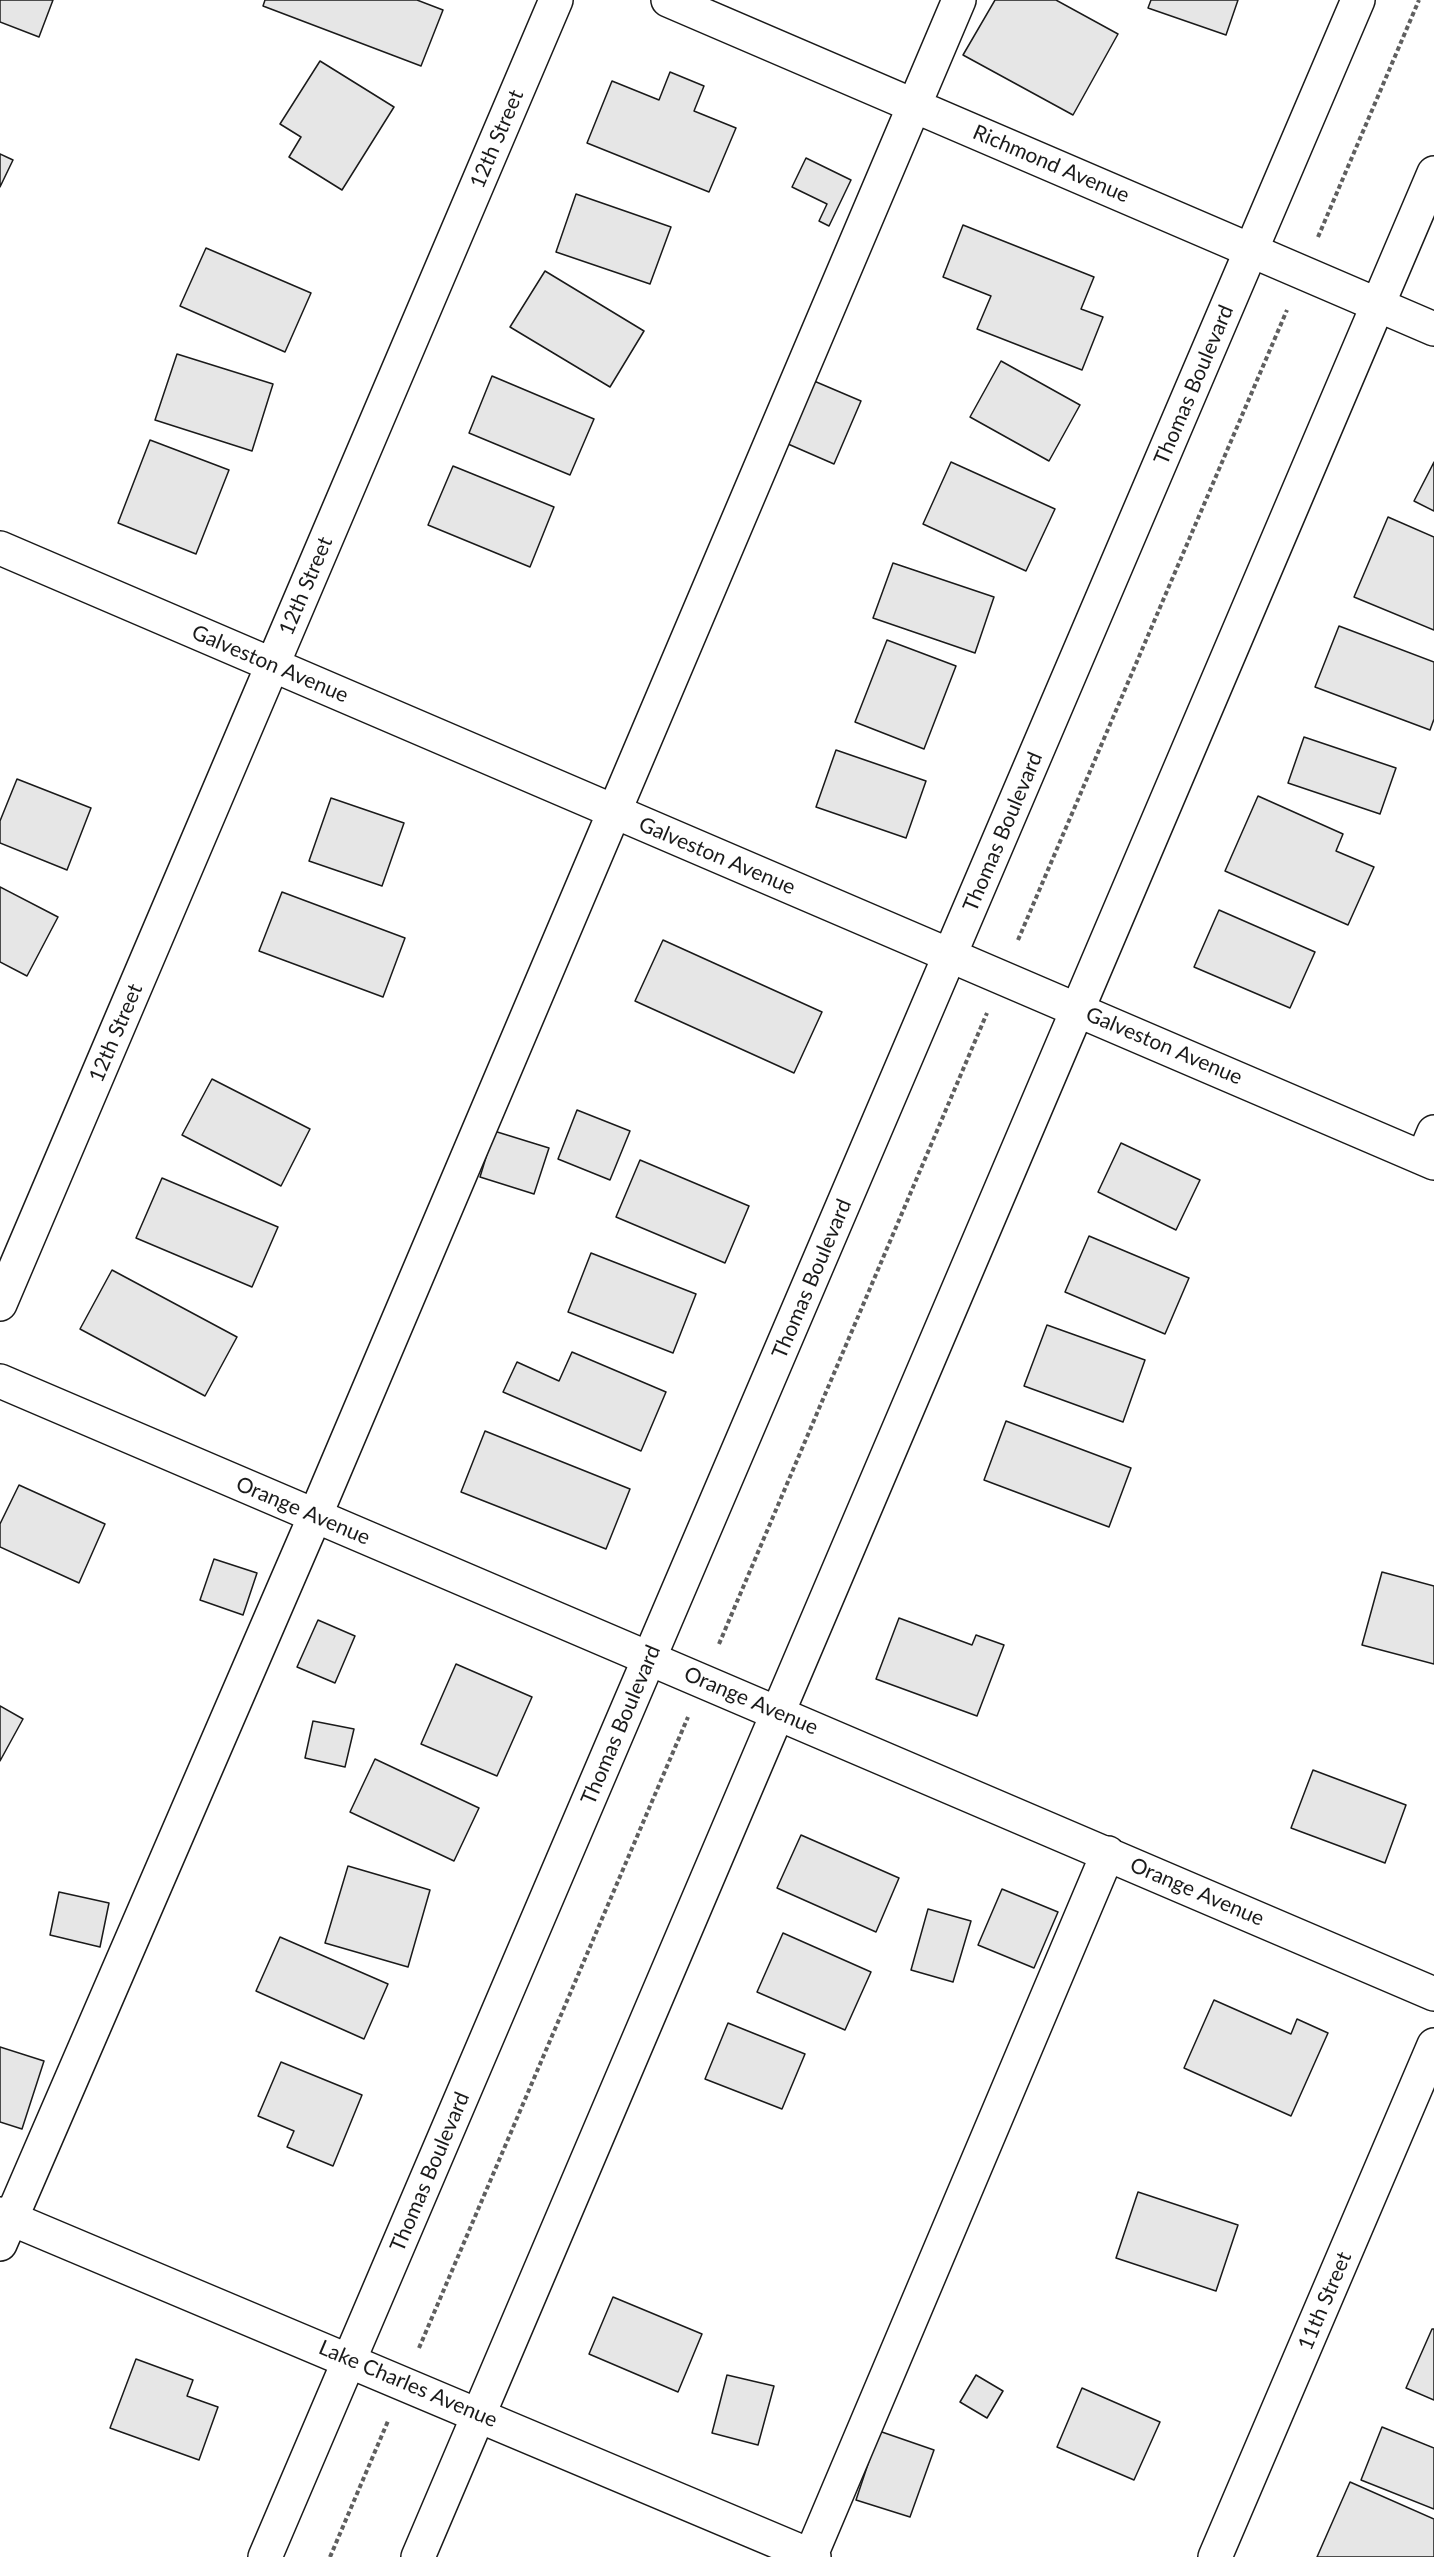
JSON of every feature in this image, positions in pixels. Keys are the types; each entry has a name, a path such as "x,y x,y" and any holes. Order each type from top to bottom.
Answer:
{"street":[{"name":"12th Street","path":"0,1304 556,0"},
{"name":"Richmond Avenue","path":"668,0 1434,329"},
{"path":"4,2226 315,1516 959,0"},
{"name":"Thomas Boulevard","path":"265,2557 1358,0"},
{"path":"418,2557 1434,173"},
{"name":"Galveston Avenue","path":"0,548 1002,978 1430,1151"},
{"name":"Orange Avenue","path":"0,1381 1434,1994"},
{"path":"812,2556 1108,1853"},
{"name":"11th Street","path":"1215,2557 1434,2045"},
{"name":"Lake Charles Avenue","path":"4,2226 350,2360 812,2556"}],"path":[{"path":"330,2557 1419,0"}],"building":[{"path":"0,0 53,0 39,37 0,22"},
{"path":"265,0 417,0 443,10 421,66 263,6"},
{"path":"995,0 1056,0 1118,34 1073,115 963,55"},
{"path":"1151,0 1238,0 1226,35 1148,8"},
{"path":"320,61 394,107 342,190 289,157 301,137 280,124"},
{"path":"670,72 704,86 694,111 736,128 709,192 587,143 612,81 659,100"},
{"path":"0,154 13,160 0,187"},
{"path":"806,158 851,180 829,226 819,221 827,204 792,187"},
{"path":"576,194 671,227 650,284 556,252"},
{"path":"963,225 1094,277 1081,309 1103,317 1082,370 977,329 991,296 943,277"},
{"path":"206,248 311,293 285,352 180,306"},
{"path":"545,271 644,331 610,387 510,327"},
{"path":"177,354 273,384 252,451 155,420"},
{"path":"1001,361 1080,405 1049,461 970,417"},
{"path":"492,376 594,419 570,475 469,433"},
{"path":"814,381 861,401 834,464 788,444"},
{"path":"150,440 229,470 196,554 118,523"},
{"path":"951,462 1055,509 1026,571 923,524"},
{"path":"1434,462 1434,511 1414,501"},
{"path":"453,466 554,507 530,567 428,525"},
{"path":"1388,517 1434,537 1434,630 1354,597"},
{"path":"893,563 994,597 975,653 873,618"},
{"path":"1339,626 1434,662 1434,719 1430,730 1315,687"},
{"path":"887,640 956,666 924,749 855,722"},
{"path":"1304,737 1396,768 1380,814 1288,783"},
{"path":"836,750 926,781 906,838 816,807"},
{"path":"17,779 91,808 67,870 0,843 0,821"},
{"path":"1258,796 1343,834 1336,851 1374,867 1348,925 1225,871"},
{"path":"331,798 404,823 382,886 309,861"},
{"path":"0,887 58,917 27,976 0,962"},
{"path":"282,892 405,938 383,997 259,951"},
{"path":"1219,910 1315,952 1290,1008 1194,967"},
{"path":"663,940 822,1012 794,1073 635,1001"},
{"path":"212,1079 310,1129 281,1186 182,1135"},
{"path":"577,1110 630,1131 610,1180 558,1159"},
{"path":"494,1131 549,1148 534,1194 480,1177"},
{"path":"1121,1143 1200,1180 1176,1230 1098,1192"},
{"path":"640,1160 749,1206 725,1263 616,1217"},
{"path":"162,1178 278,1227 252,1287 136,1238"},
{"path":"1089,1236 1189,1278 1165,1334 1065,1292"},
{"path":"591,1253 696,1294 673,1353 568,1312"},
{"path":"112,1270 237,1337 205,1396 80,1329"},
{"path":"1047,1325 1145,1360 1123,1422 1024,1386"},
{"path":"572,1352 666,1392 641,1451 503,1392 517,1362 559,1381"},
{"path":"1006,1421 1131,1468 1109,1527 984,1480"},
{"path":"485,1431 630,1489 606,1549 461,1492"},
{"path":"19,1485 105,1524 79,1583 0,1547 0,1524"},
{"path":"214,1559 257,1573 243,1615 200,1600"},
{"path":"1382,1572 1434,1586 1434,1664 1362,1645"},
{"path":"899,1618 972,1645 976,1635 1004,1645 977,1716 876,1679"},
{"path":"318,1620 355,1636 335,1683 297,1667"},
{"path":"456,1664 532,1697 497,1776 421,1744"},
{"path":"0,1706 23,1719 0,1761"},
{"path":"313,1721 354,1729 345,1767 305,1758"},
{"path":"375,1759 479,1808 454,1861 350,1812"},
{"path":"1313,1770 1406,1805 1385,1863 1291,1828"},
{"path":"801,1835 899,1878 876,1932 777,1888"},
{"path":"348,1866 430,1890 408,1967 325,1943"},
{"path":"1002,1889 1058,1912 1034,1968 978,1945"},
{"path":"59,1892 109,1903 100,1947 50,1935"},
{"path":"928,1909 971,1921 953,1982 911,1970"},
{"path":"783,1933 871,1972 845,2030 757,1992"},
{"path":"280,1937 388,1984 364,2039 256,1991"},
{"path":"1214,2000 1291,2034 1297,2019 1328,2033 1291,2116 1184,2068"},
{"path":"728,2023 805,2054 782,2109 705,2079"},
{"path":"0,2047 44,2061 22,2129 0,2122"},
{"path":"281,2062 362,2095 333,2166 287,2147 294,2131 258,2116"},
{"path":"1138,2192 1238,2225 1216,2291 1116,2258"},
{"path":"613,2297 702,2334 678,2392 589,2354"},
{"path":"1432,2329 1434,2329 1434,2400 1406,2388"},
{"path":"136,2359 193,2380 187,2396 218,2407 199,2460 110,2428"},
{"path":"727,2375 774,2386 758,2445 712,2433"},
{"path":"976,2375 1003,2391 987,2418 960,2402"},
{"path":"1082,2388 1160,2422 1134,2480 1057,2447"},
{"path":"1382,2427 1434,2448 1434,2509 1361,2480"},
{"path":"879,2431 934,2450 910,2517 856,2500"},
{"path":"1350,2482 1434,2519 1434,2557 1317,2557"}]}
